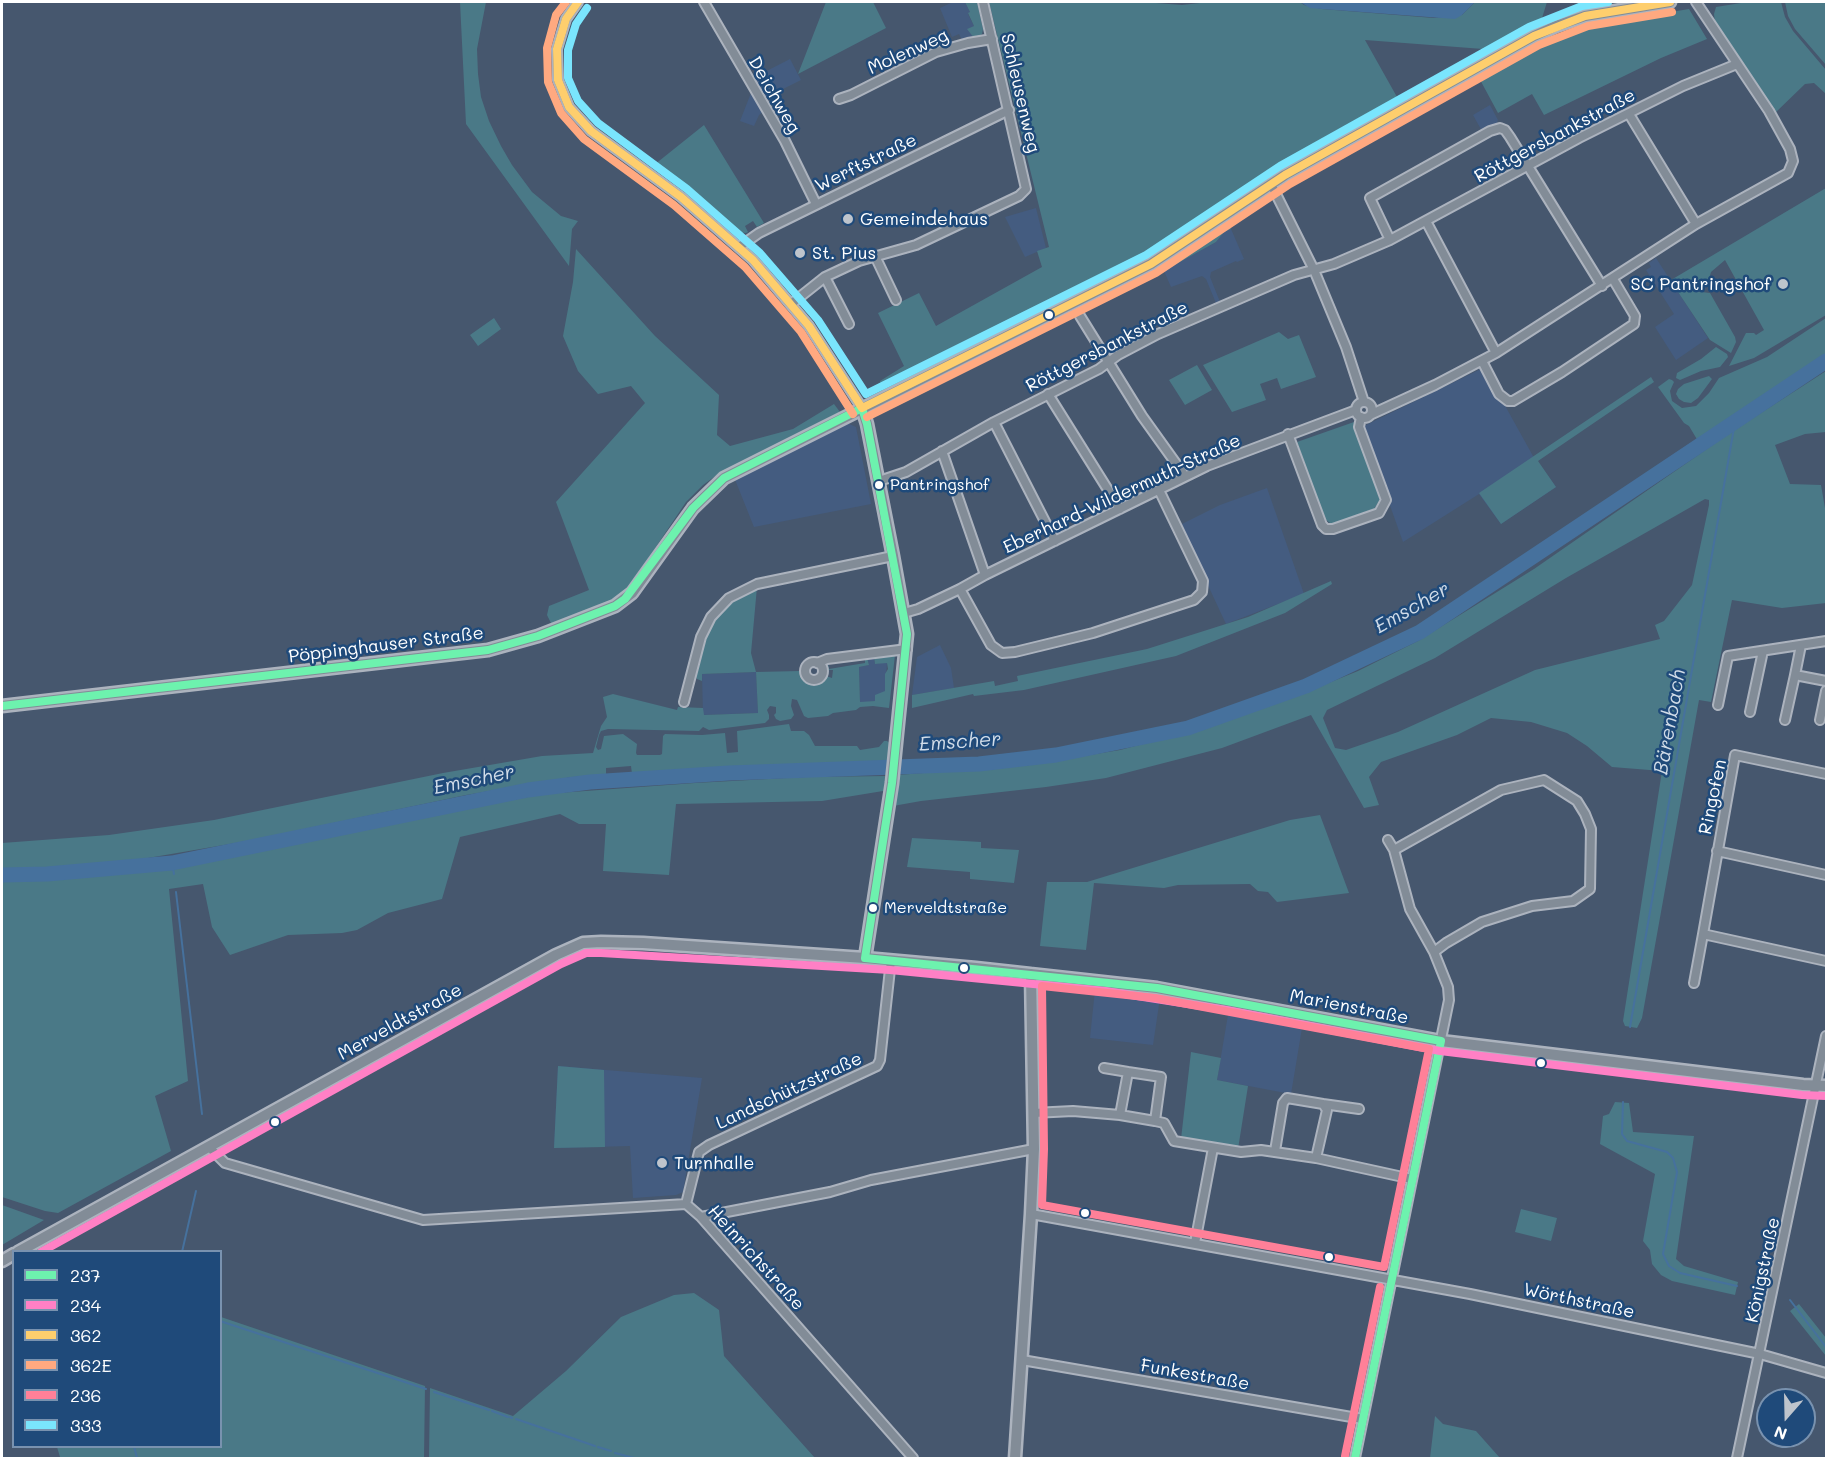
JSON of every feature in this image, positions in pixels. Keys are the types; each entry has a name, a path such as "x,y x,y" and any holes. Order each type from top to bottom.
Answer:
{"main road":[{"name":"Pöppinghauser Straße","path":"2,706 488,650 538,636 615,606 625,599 693,508 724,477 1151,264 1271,184 1512,48 1556,26 1585,16 1670,2"},
{"path":"862,408 879,481 904,613 907,649 892,783 865,958"},
{"name":"Merveldtstraße","path":"20,1250 556,954 583,943 643,943 865,958"},
{"name":"Marienstraße","path":"865,958 1157,988 1441,1041 1822,1086"},
{"path":"1015,1458 1032,1214 1034,1149 1031,974"}],"street":[{"path":"578,2 566,20 557,49 558,80 569,106 591,130 681,197 739,247 791,304 824,348 862,408"},
{"name":"Deichweg","path":"704,2 785,141 816,204"},
{"name":"Schleusenweg","path":"875,256 901,250 1015,198 1027,186 983,2"},
{"path":"1358,414 1369,417 1482,361 1696,224 1788,173 1793,161 1790,149 1769,111 1696,2"},
{"name":"Molenweg","path":"839,99 936,52 960,44 992,39"},
{"name":"Röttgersbankstraße","path":"879,481 906,472 1158,334 1294,275 1314,270 1390,240 1579,138 1683,86 1737,64"},
{"name":"Werftstraße","path":"739,247 759,233 816,204 1009,110"},
{"path":"1629,114 1696,224"},
{"name":"Röttgersbankstraße","path":"1390,240 1370,198 1490,131 1502,129 1510,137 1527,166"},
{"path":"1527,166 1602,286"},
{"path":"1271,184 1314,270 1346,347 1364,402"},
{"path":"1426,221 1496,353"},
{"path":"791,304 825,277 875,256 896,300"},
{"path":"825,277 849,324"},
{"path":"1482,361 1499,394 1508,401 1513,401 1562,372 1634,324 1635,316 1613,279"},
{"path":"1080,316 1142,416 1185,476"},
{"path":"1048,394 1120,509"},
{"path":"1288,434 1322,525 1326,529 1333,529 1379,513 1386,501 1359,427 1358,404 1364,402 1371,405 1372,414"},
{"name":"Eberhard-Wildermuth-Straße","path":"904,613 918,609 960,589 1185,476 1288,434 1358,414"},
{"path":"994,422 1055,541"},
{"path":"942,451 985,575"},
{"path":"960,589 990,645 1002,653 1015,652 1093,633 1194,600 1202,592 1203,581 1159,490"},
{"path":"684,702 701,637 711,617 729,598 757,584 893,556"},
{"path":"1718,705 1728,656 1827,641"},
{"path":"1785,720 1801,645"},
{"path":"817,663 827,659 907,649"},
{"path":"1750,712 1763,651"},
{"path":"1796,675 1827,681"},
{"path":"1820,720 1827,691"},
{"name":"Ringofen","path":"1694,983 1735,755 1827,774"},
{"path":"1394,850 1501,790 1544,780 1576,801 1591,828 1590,888 1573,901 1532,906 1482,922 1434,952"},
{"path":"1355,1458 1449,1000 1448,987 1434,952 1410,909 1394,850 1388,840"},
{"path":"1717,851 1827,875"},
{"path":"1703,934 1827,961"},
{"name":"Landschützstraße","path":"686,1204 699,1152 709,1145 877,1066 880,1060 891,960"},
{"name":"Königstraße","path":"1737,1458 1822,1086 1827,1036"},
{"path":"1104,1068 1161,1077 1155,1121"},
{"path":"1120,1115 1128,1072"},
{"path":"1275,1151 1283,1103 1287,1098 1359,1109"},
{"path":"1316,1158 1327,1110 1323,1104"},
{"path":"1033,1113 1073,1111 1155,1121 1164,1123 1174,1142 1241,1152 1275,1151 1412,1179"},
{"name":"Heinrichstraße","path":"209,1147 225,1163 423,1220 686,1204 701,1218 913,1458"},
{"path":"1195,1243 1213,1148"},
{"path":"701,1218 831,1192 871,1180 1034,1149"},
{"name":"Wörthstraße","path":"1032,1214 1392,1279 1760,1354 1827,1373"},
{"name":"Funkestraße","path":"1022,1360 1363,1419"}],"shaded area":[{"path":"460,2 486,2 477,49 478,74 481,97 501,146 532,192 561,216 578,221 572,229 569,266 466,124"},
{"path":"826,2 873,2 886,28 798,74"},
{"path":"953,2 965,2 974,26 968,29 974,38 962,40 959,34 952,37 940,8"},
{"path":"965,2 977,2 983,29 982,34 976,38 967,29 974,26"},
{"path":"989,2 1143,2 1182,5 1209,2 1300,2 1322,9 1434,18 1462,15 1475,2 1547,2 1542,18 1483,49 1365,40 1397,97 1280,164 1278,171 1264,179 1260,186 1157,254 1078,294 1069,292 1065,296 1034,309 1035,313 1022,322 882,391 880,381 904,366 878,313 919,293 936,326 1042,267 1037,251 1049,247"},
{"path":"1300,2 1475,2 1455,19 1310,8"},
{"path":"1747,2 1781,2 1785,17 1793,31 1826,70 1826,94 1814,83 1805,84 1775,113 1715,23 1716,7"},
{"path":"1785,2 1826,2 1826,65 1795,29 1788,16"},
{"path":"1689,9 1707,39 1661,58 1544,115 1532,94 1498,113 1478,76 1550,37 1582,27"},
{"path":"790,59 801,80 765,98 753,78"},
{"path":"751,93 763,112 754,126 740,121"},
{"path":"1490,105 1498,120 1495,127 1483,133 1473,115"},
{"path":"704,125 764,223 757,227 753,221 745,226 748,232 746,233 735,232 696,197 654,165"},
{"name":"SC Pantringshof","path":"1826,188 1826,315 1754,358 1729,366 1746,333 1756,335 1764,330 1725,260 1711,272 1708,283 1703,287 1673,284 1671,280"},
{"path":"1036,208 1046,248 1025,257 1005,217"},
{"path":"1227,221 1231,229 1224,232 1216,242 1164,271 1161,265"},
{"path":"1231,229 1244,259 1211,272 1210,277 1220,302 1216,303 1206,279 1202,276 1171,287 1164,271 1216,242 1224,232"},
{"path":"576,249 655,336 719,395 717,435 730,446 793,429 834,404 840,412 721,472 703,485 686,502 623,596 615,602 552,625 547,615 549,606 589,590 556,502 645,403 631,386 598,394 578,371 563,336 573,282"},
{"path":"1656,258 1708,338 1676,360 1655,327 1674,314 1646,270 1651,267 1649,263"},
{"path":"1676,289 1710,293 1735,337 1736,342 1731,353 1710,340"},
{"path":"494,318 501,329 478,346 470,335"},
{"path":"1826,318 1826,356 1698,441 1658,387 1669,379 1672,380 1674,382 1670,391 1672,401 1682,408 1696,406 1719,378 1767,357"},
{"path":"1279,332 1288,339 1299,335 1316,377 1281,389 1277,378 1260,384 1266,400 1232,412 1203,365"},
{"path":"1716,347 1728,357 1720,367 1701,371 1680,380 1676,378 1677,373"},
{"path":"1197,365 1212,390 1185,405 1169,380"},
{"path":"1481,369 1497,397 1503,402 1533,456 1556,487 1501,524 1479,494 1403,542 1362,427"},
{"path":"1826,371 1826,432 1805,434 1775,445 1790,484 1821,485 1826,514 1826,603 1782,608 1732,600 1711,702 1699,700 1642,1018 1637,1028 1625,1026 1623,1021 1662,771 1612,767 1567,733 1531,722 1491,718 1457,735 1381,762 1369,777 1379,805 1364,808 1311,715 1222,748 1106,778 893,806 897,775 1029,765 1120,750 1204,728 1299,695 1358,671 1418,641 1534,569 1730,433","holes":["1705,499 1709,500 1692,585 1664,621 1655,625 1660,639 1535,670 1398,732 1346,750 1335,748 1323,718 1327,710 1435,658 1566,578"]},
{"path":"1709,376 1712,379 1698,398 1691,403 1679,399 1676,394 1684,384"},
{"path":"1651,377 1654,382 1538,461 1556,487 1501,524 1479,493"},
{"path":"847,421 856,427 871,504 754,527 734,477"},
{"path":"1354,422 1380,500 1374,509 1330,523 1325,519 1297,442"},
{"path":"1267,488 1304,594 1226,624 1180,525 1220,505"},
{"path":"1331,581 1332,584 1285,613 1176,656 1024,690 974,696 973,694 912,708 912,695 994,681 995,686 1018,681 1017,676 1147,649 1248,617"},
{"path":"757,587 751,653 756,672 702,674 702,681 694,674 702,643 714,620 732,601"},
{"path":"940,645 951,668 954,688 912,695 917,657"},
{"path":"891,653 895,655 889,708 860,707 856,710 833,713 828,716 808,718 804,716 797,700 792,699 791,706 794,715 791,719 780,721 776,719 774,715 776,707 770,706 767,710 769,719 765,723 709,730 703,727 699,731 608,729 601,731 596,747 598,750 601,749 604,736 623,734 637,744 637,755 660,755 665,734 725,733 727,753 738,752 737,731 789,724 791,731 804,731 809,735 815,746 857,746 860,750 879,747 887,741 891,744 889,763 632,774 631,766 606,768 606,776 572,777 466,795 253,840 142,859 46,868 2,869 2,843 109,835 214,820 443,773 542,756 593,753 601,726 607,717 603,697 613,694 677,710 678,707 703,708 704,715 758,713 756,672 800,671 805,682 816,685 826,676 832,678 833,670 826,670 828,663 829,669 865,663 867,657 869,665 859,667 860,702 875,701 875,695 885,691 885,674 888,669 887,663 875,664 874,656"},
{"path":"874,656 875,664 887,662 885,691 875,701 860,703 859,667 869,665 867,657"},
{"path":"756,672 758,713 703,715 702,674"},
{"path":"888,776 885,792 822,801 676,804 669,875 603,871 606,824 579,824 560,814 460,837 442,899 388,913 357,930 342,933 288,935 230,955 212,927 203,884 169,889 188,1081 155,1096 171,1151 58,1213 2,1197 2,880 113,874 177,866 397,821 544,794 805,777"},
{"path":"1320,815 1349,893 1277,902 1268,892 1258,891 1250,884 1178,885 1164,888 1094,883 1086,950 1040,946 1047,882 1087,882 1290,820"},
{"path":"912,838 981,842 981,848 1019,850 1014,883 970,879 970,872 907,867"},
{"path":"1095,990 1160,998 1153,1045 1090,1038"},
{"path":"1229,1009 1303,1022 1291,1094 1217,1080"},
{"path":"1191,1052 1221,1058 1217,1080 1248,1086 1238,1149 1181,1139"},
{"path":"558,1066 702,1078 683,1192 676,1195 633,1198 630,1146 554,1148"},
{"path":"558,1066 604,1070 605,1147 554,1148"},
{"path":"1615,1102 1629,1103 1633,1132 1694,1136 1676,1259 1684,1266 1738,1282 1735,1295 1672,1281 1661,1275 1652,1264 1650,1250 1643,1241 1655,1174 1600,1144 1603,1116 1609,1114"},
{"path":"2,1205 44,1220 2,1245"},
{"path":"1521,1209 1557,1218 1551,1241 1515,1232"},
{"path":"694,1293 719,1310 724,1356 815,1458 429,1458 430,1388 513,1416 566,1371 621,1317 674,1295"},
{"path":"1799,1304 1826,1338 1826,1356 1790,1311"},
{"path":"222,1317 425,1386 424,1458 56,1458 60,1457 57,1448 222,1448"},
{"path":"1435,1416 1443,1424 1476,1431 1500,1458 1430,1458"}],"waterway":[{"name":"Emscher","path":"2,875 47,874 172,863 528,790 590,782 729,773 979,764 1056,755 1188,728 1306,686 1420,632 1826,361"},
{"name":"Bärenbach","path":"1630,1027 1735,422"},
{"path":"172,863 174,874"},
{"path":"176,892 202,1114"},
{"name":"Bärenbach","path":"1623,1102 1622,1134 1627,1141 1667,1152 1673,1158 1677,1172 1663,1254 1669,1266 1680,1273 1737,1286"},
{"path":"182,1250 196,1191"},
{"name":"Bärenbach","path":"1790,1300 1826,1347"},
{"path":"222,1322 426,1389"},
{"path":"434,1392 489,1410"},
{"path":"492,1411 508,1417"},
{"path":"516,1419 595,1446"},
{"path":"598,1447 611,1451"},
{"path":"134,1448 137,1458"},
{"path":"615,1453 634,1458"}],"transit line":[{"name":"362E","path":"566,2 556,15 547,48 548,82 561,113 584,139 674,205 745,267 801,332 853,414"},
{"name":"362","path":"578,2 566,19 557,49 558,80 569,107 591,131 681,197 753,260 809,326 862,408"},
{"name":"333","path":"587,8 576,24 568,50 568,78 578,101 598,123 687,189 760,253 818,320 866,394 1146,255 1280,166 1529,27 1582,6 1608,2"},
{"name":"362","path":"862,408 1151,264 1285,175 1534,36 1585,16 1670,2"},
{"name":"362E","path":"867,417 1156,273 1290,184 1539,45 1588,26 1672,12"},
{"name":"237","path":"862,408 907,634 892,783 865,958"},
{"name":"237","path":"2,706 488,650 538,636 615,606 625,599 693,508 724,478 862,408"},
{"name":"234","path":"45,1250 561,964 586,953 890,970 1105,991 1226,1010 1440,1051 1826,1096"},
{"name":"237","path":"865,958 1157,988 1441,1041"},
{"name":"236","path":"1042,986 1155,998 1429,1049 1384,1267 1042,1205 1044,1149 1042,986"},
{"name":"237","path":"1355,1458 1441,1041"},
{"name":"236","path":"1345,1456 1380,1287"}],"place":[{"name":"Gemeindehaus","path":"848,219"},
{"name":"St. Pius","path":"800,253"},
{"name":"SC Pantringshof","path":"1783,284"},
{"name":"Pantringshof","path":"879,485"},
{"name":"Merveldtstraße","path":"873,908"},
{"name":"Turnhalle","path":"662,1163"}]}
